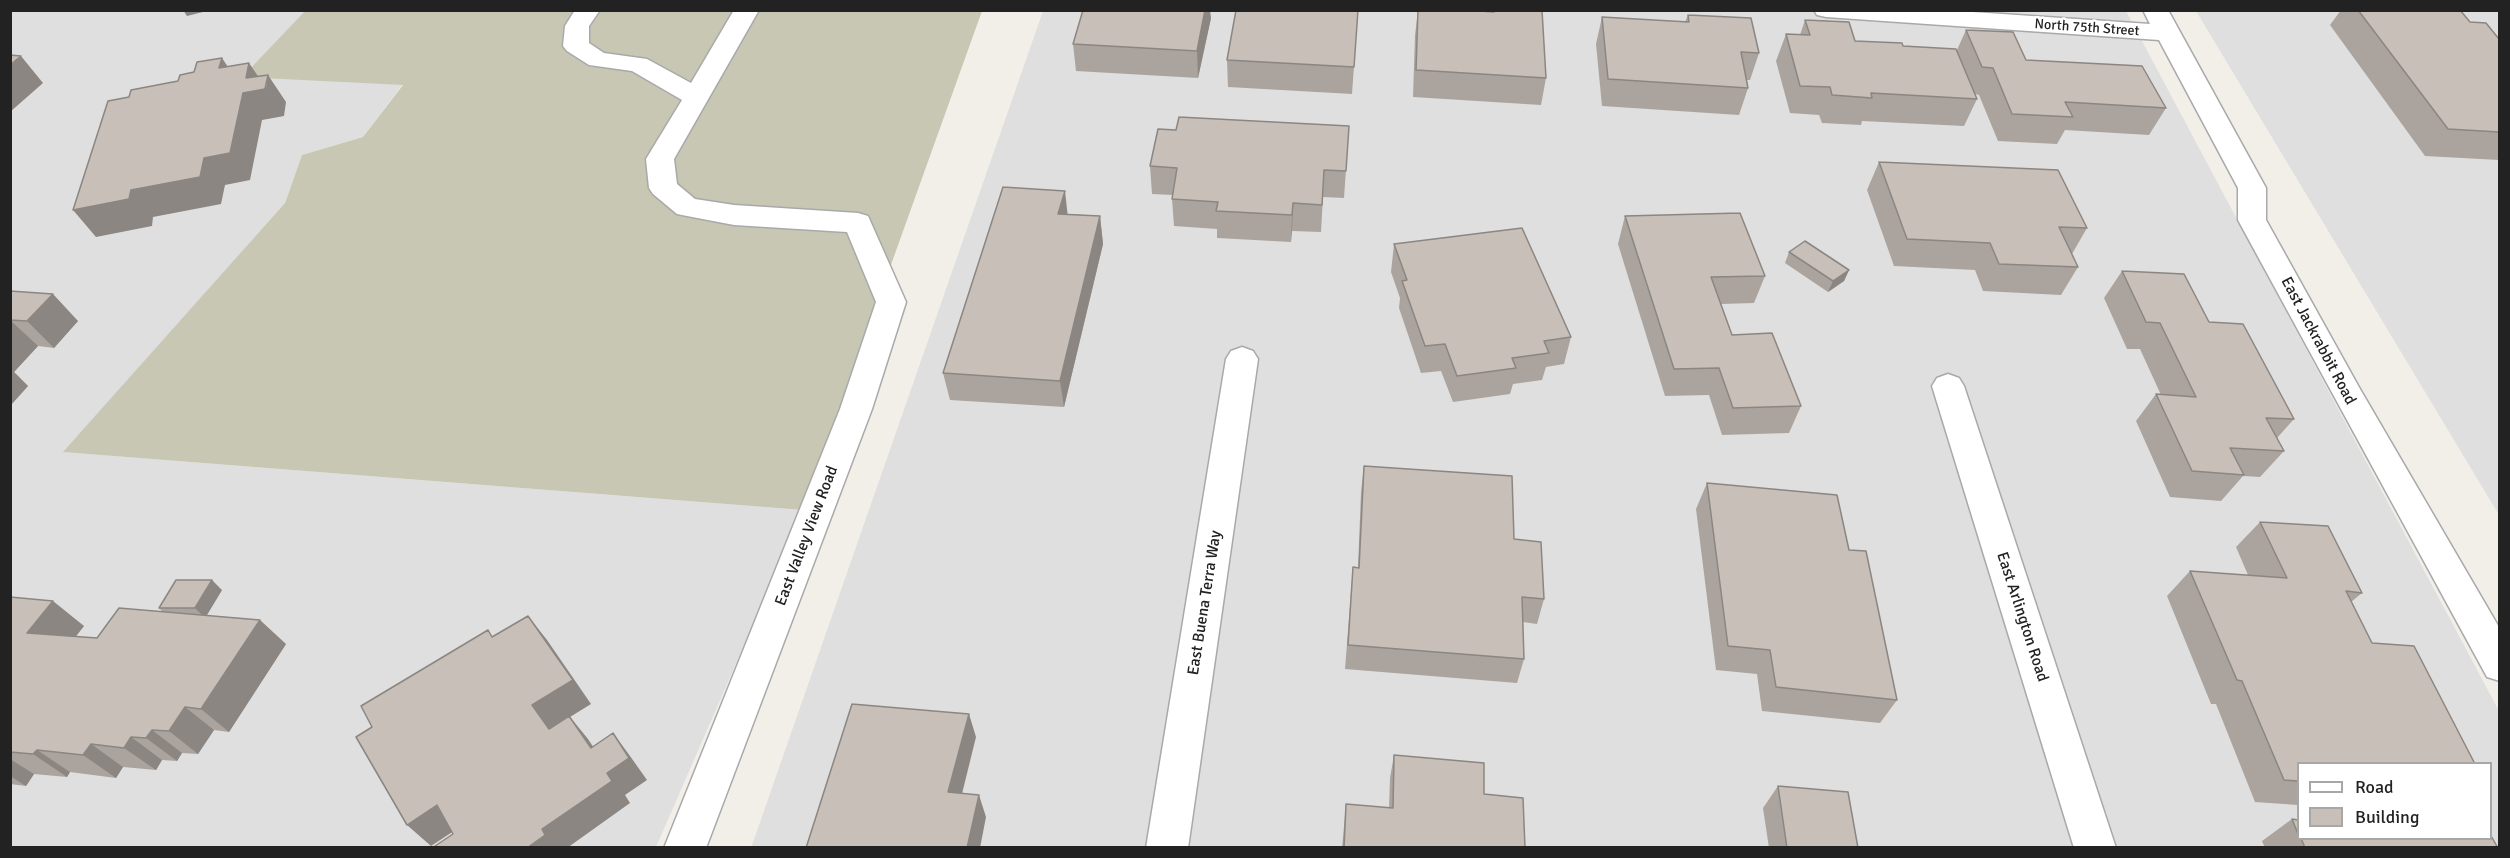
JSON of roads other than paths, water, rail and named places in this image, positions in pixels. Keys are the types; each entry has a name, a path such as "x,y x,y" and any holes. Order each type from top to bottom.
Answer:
{"street":[{"path":"588,10 578,26 576,46 598,60 638,64 696,97 747,10"},
{"name":"North 75th Street","path":"1826,10 1884,12 2049,25 2162,22"},
{"name":"East Jackrabbit Road","path":"2162,22 2252,188 2252,220 2499,665"},
{"name":"East Valley View Road","path":"686,848 856,409 891,302 858,224 734,215 687,207 663,188 660,159 696,97"},
{"name":"East Buena Terra Way","path":"1167,848 1242,359"},
{"name":"East Arlington Road","path":"1948,386 2095,848"}]}
